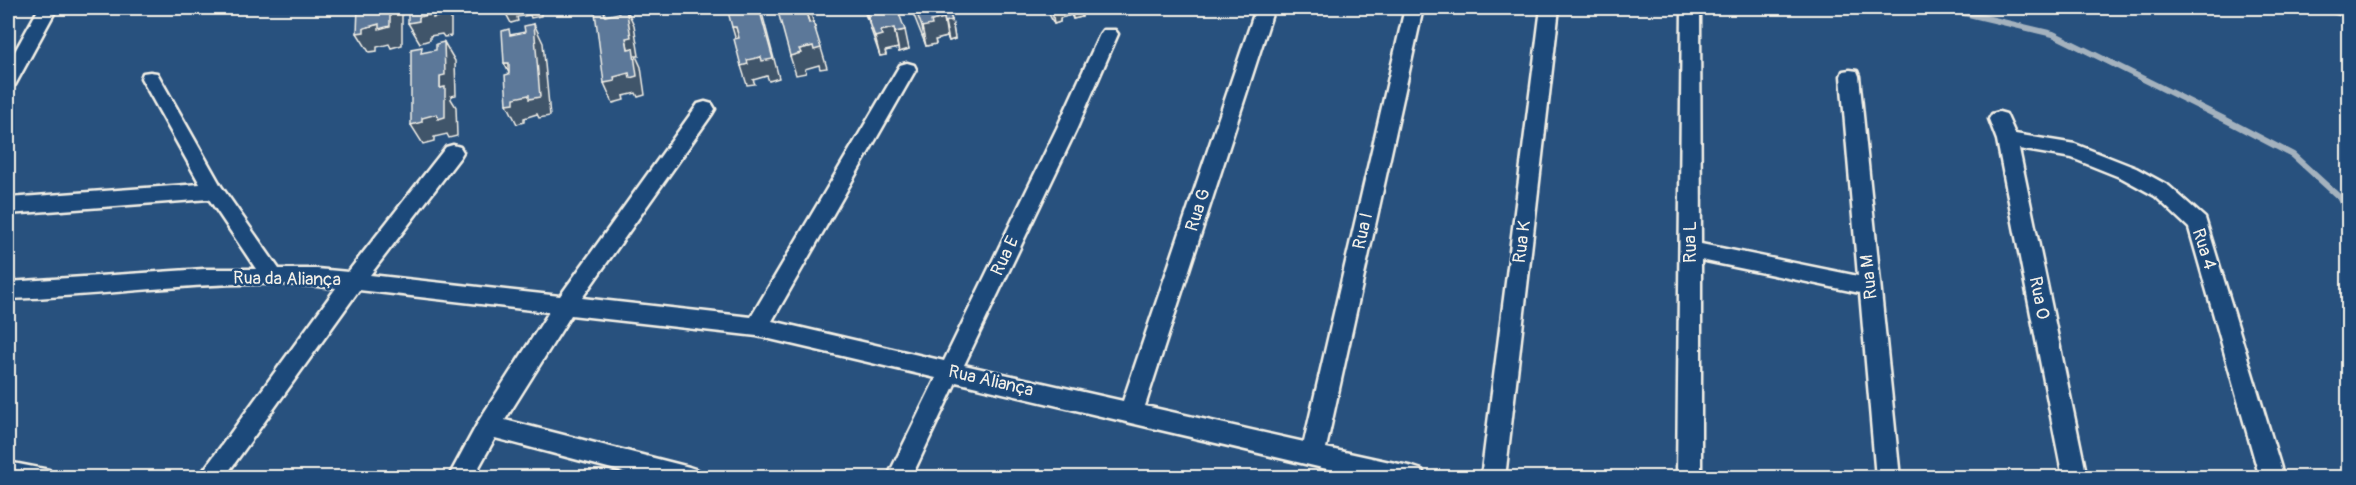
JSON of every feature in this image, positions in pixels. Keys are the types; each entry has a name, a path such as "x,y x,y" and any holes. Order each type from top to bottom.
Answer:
{"street":[{"path":"8,80 48,8"},
{"name":"Rua G","path":"1131,413 1265,8"},
{"name":"Rua I","path":"1313,454 1414,8"},
{"name":"Rua K","path":"1493,477 1550,8"},
{"name":"Rua L","path":"1689,477 1691,8"},
{"path":"2340,8 2349,10"},
{"name":"Rua E","path":"898,477 1067,128 1109,34"},
{"path":"757,327 908,69"},
{"name":"Rua M","path":"1850,76 1888,477"},
{"path":"150,78 214,191 273,277"},
{"path":"460,477 488,426 565,306 705,109"},
{"name":"Rua O","path":"1999,119 2007,140 2074,477"},
{"name":"Rua 4","path":"2007,140 2075,151 2129,173 2162,191 2198,224 2272,477"},
{"path":"210,477 354,280 453,152"},
{"path":"8,206 214,191"},
{"path":"1690,250 1870,287"},
{"name":"Rua da Aliança","path":"8,291 204,278 317,277 565,306"},
{"name":"Rua Aliança","path":"565,306 757,327 1413,477"},
{"path":"488,426 689,477"},
{"path":"8,473 39,477"}],"building":[{"path":"358,8 390,8 390,26 379,29 379,24 364,28 364,32 357,33"},
{"path":"408,8 440,8 440,16 433,18 433,14 419,17 419,21 408,23"},
{"path":"619,8 626,8 631,37 626,38 628,49 633,48 637,76 630,78 629,73 614,77 615,81 604,83 595,12 604,10 605,16 619,13"},
{"path":"727,8 759,8 773,59 762,61 761,57 747,60 748,64 741,66 734,39 739,38 736,27 732,27"},
{"path":"777,8 809,8 810,11 806,12 809,23 813,22 821,48 814,50 813,46 799,49 801,53 790,56"},
{"path":"869,8 897,8 905,30 895,32 894,28 880,31 882,35 875,37 866,11 870,10"},
{"path":"915,8 947,8 952,20 945,22 944,18 931,21 932,25 922,27"},
{"path":"534,24 540,97 529,99 529,95 514,98 514,103 507,104 505,75 509,74 509,63 504,63 502,31 509,29 510,35 525,32 524,26"},
{"path":"444,42 445,75 440,76 440,88 445,87 445,117 438,119 437,114 422,118 422,122 411,125 411,49 422,47 421,53 436,50 436,44"}],"waterway":[{"path":"1943,8 2053,34 2228,121 2293,155 2339,197 2348,214"}]}
